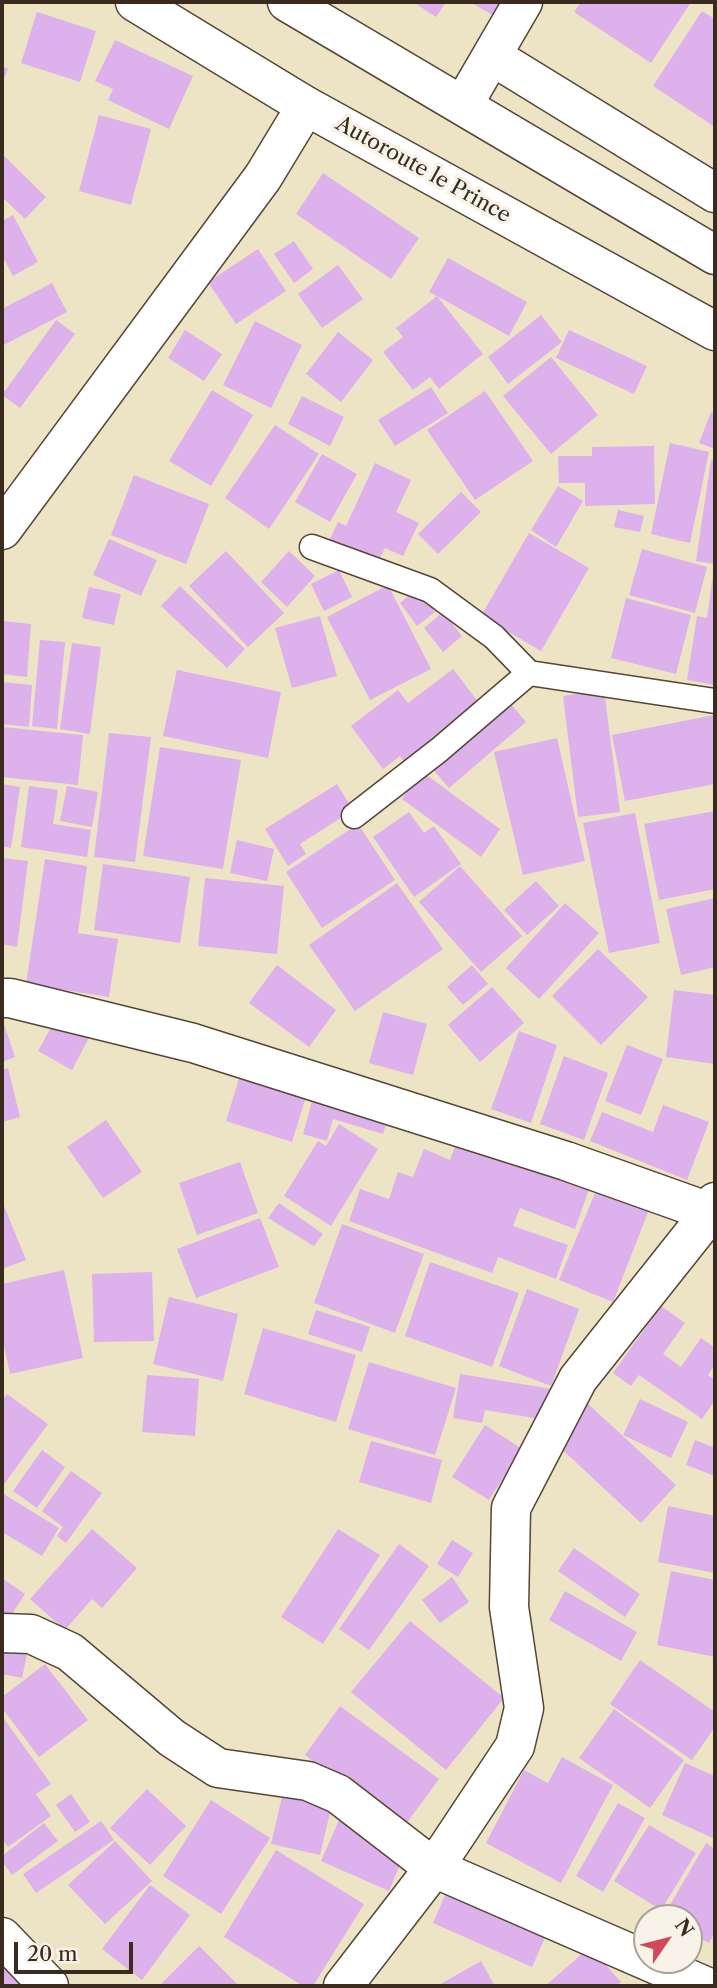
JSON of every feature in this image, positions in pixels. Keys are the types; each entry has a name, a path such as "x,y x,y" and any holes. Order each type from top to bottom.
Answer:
{"street":[{"name":"Autoroute le Prince","path":"135,2 306,106 715,331"},
{"path":"287,2 715,255"},
{"path":"463,105 523,2"},
{"path":"492,56 715,193"},
{"path":"2,530 263,177 306,106"},
{"path":"2,998 193,1043 713,1210 578,1379 511,1508 509,1606 524,1708 514,1746 434,1868 343,1986"},
{"path":"2,1633 31,1634 70,1652 173,1738 218,1768 308,1782 338,1794 434,1868 705,1986"},
{"path":"2,1937 48,1986"}],"lane":[{"path":"312,547 430,590 494,637 529,673 715,701"},
{"path":"354,816 439,750 529,673"}],"building":[{"path":"413,2 446,2 436,17"},
{"path":"470,2 506,2 496,17"},
{"path":"581,2 691,2 651,63 574,12"},
{"path":"702,11 715,19 715,127 653,86"},
{"path":"37,12 96,31 80,82 21,63"},
{"path":"115,40 193,76 169,129 108,100 113,89 95,81"},
{"path":"2,66 8,69 2,83"},
{"path":"99,115 151,129 131,205 79,191"},
{"path":"2,154 46,197 25,219 2,197"},
{"path":"323,173 419,238 391,279 296,214"},
{"path":"13,215 38,262 13,276 2,255 2,221"},
{"path":"294,241 313,269 294,283 274,254"},
{"path":"258,249 286,291 236,324 208,282"},
{"path":"448,258 527,302 509,336 429,292"},
{"path":"338,265 363,299 322,328 298,294"},
{"path":"52,283 67,312 2,346 2,309"},
{"path":"437,296 483,354 439,389 430,377 413,390 383,352 403,337 396,328"},
{"path":"541,315 562,342 508,384 488,357"},
{"path":"56,320 75,334 20,408 2,395"},
{"path":"255,321 302,345 271,408 223,385"},
{"path":"185,330 222,354 204,381 168,358"},
{"path":"569,330 647,366 634,394 556,358"},
{"path":"338,332 373,360 341,402 306,374"},
{"path":"551,357 598,415 551,454 503,396"},
{"path":"431,387 448,413 395,446 378,420"},
{"path":"212,390 253,415 211,486 169,461"},
{"path":"485,391 533,461 475,500 427,430"},
{"path":"302,396 344,417 330,446 288,424"},
{"path":"711,412 715,414 715,449 699,443"},
{"path":"275,425 319,454 269,529 225,498"},
{"path":"670,443 709,452 690,543 651,534"},
{"path":"654,446 655,504 585,506 585,483 559,483 558,456 592,456 592,447"},
{"path":"322,454 357,474 330,522 295,502"},
{"path":"711,460 715,461 715,564 696,561"},
{"path":"375,463 411,480 396,512 419,523 403,556 385,548 376,566 328,543 338,522 346,526"},
{"path":"134,475 209,504 186,564 111,535"},
{"path":"558,486 583,501 556,547 531,530"},
{"path":"461,492 481,512 438,554 418,534"},
{"path":"618,510 644,516 640,532 614,527"},
{"path":"529,533 589,568 541,651 481,616"},
{"path":"109,539 157,560 141,596 93,575"},
{"path":"642,549 707,567 695,613 629,595"},
{"path":"226,551 284,613 248,647 189,586"},
{"path":"289,551 315,576 287,607 261,582"},
{"path":"714,567 715,685 687,680 697,616 707,618"},
{"path":"339,570 352,597 324,611 311,584"},
{"path":"388,585 431,669 370,700 327,617"},
{"path":"180,586 245,649 227,668 161,606"},
{"path":"89,587 121,594 114,625 82,618"},
{"path":"417,589 435,612 417,626 400,603"},
{"path":"626,598 691,615 676,674 611,658"},
{"path":"443,612 462,636 443,652 424,628"},
{"path":"320,616 337,676 292,688 275,628"},
{"path":"2,621 31,624 27,677 2,674"},
{"path":"40,640 65,642 57,729 32,726"},
{"path":"72,643 101,647 90,734 60,729"},
{"path":"453,669 483,708 407,766 400,756 383,769 351,726 398,690 408,703"},
{"path":"177,670 281,692 268,758 163,736"},
{"path":"2,682 32,685 29,727 2,724"},
{"path":"604,690 620,812 578,817 563,696"},
{"path":"505,697 526,722 449,788 428,764"},
{"path":"714,715 715,784 625,801 612,735"},
{"path":"2,727 83,735 78,785 2,777"},
{"path":"109,733 151,737 135,862 94,857"},
{"path":"557,738 585,861 523,875 494,752"},
{"path":"160,747 241,760 223,869 143,856"},
{"path":"421,771 500,829 481,857 402,799"},
{"path":"2,784 20,787 11,848 2,846"},
{"path":"337,784 353,810 300,844 306,854 288,866 265,829"},
{"path":"29,786 58,790 53,824 91,830 87,857 21,847"},
{"path":"67,786 98,792 92,827 60,821"},
{"path":"715,811 715,889 659,900 644,824"},
{"path":"409,812 424,833 434,826 461,864 414,897 373,837"},
{"path":"635,813 660,943 609,953 583,823"},
{"path":"358,824 395,880 322,928 286,872"},
{"path":"237,840 274,849 267,881 230,873"},
{"path":"2,858 28,861 17,947 2,944"},
{"path":"45,859 87,866 78,933 118,939 109,997 26,984"},
{"path":"103,864 190,877 180,943 94,930"},
{"path":"460,866 522,936 481,972 419,902"},
{"path":"205,878 284,886 277,954 198,946"},
{"path":"536,881 559,906 527,935 504,910"},
{"path":"397,883 443,949 355,1011 309,945"},
{"path":"715,898 715,967 681,975 666,909"},
{"path":"565,903 599,933 539,999 506,968"},
{"path":"598,949 648,997 601,1045 552,996"},
{"path":"277,965 336,1010 309,1047 249,1003"},
{"path":"472,965 488,984 463,1005 447,987"},
{"path":"492,987 524,1023 480,1062 448,1025"},
{"path":"674,990 715,995 715,1064 666,1057"},
{"path":"383,1012 427,1024 413,1075 369,1063"},
{"path":"59,1013 92,1032 72,1070 38,1051"},
{"path":"2,1018 15,1057 2,1062"},
{"path":"519,1031 557,1045 531,1123 491,1109"},
{"path":"627,1045 663,1059 641,1115 605,1101"},
{"path":"564,1056 608,1073 584,1140 540,1124"},
{"path":"244,1062 310,1084 292,1142 226,1121"},
{"path":"8,1068 20,1117 2,1122 2,1070"},
{"path":"316,1087 391,1109 383,1134 333,1119 327,1141 303,1134"},
{"path":"663,1105 709,1122 687,1180 590,1141 602,1112 653,1132"},
{"path":"106,1120 142,1172 103,1198 67,1147"},
{"path":"339,1124 378,1149 331,1226 284,1196 318,1141 326,1146"},
{"path":"461,1130 593,1178 575,1229 520,1208 513,1226 568,1245 556,1279 498,1257 492,1273 349,1221 360,1189 389,1199 398,1172 413,1177 424,1149 450,1160"},
{"path":"240,1162 258,1213 197,1235 179,1183"},
{"path":"600,1181 652,1202 613,1302 559,1280"},
{"path":"2,1201 26,1260 2,1269"},
{"path":"279,1203 323,1234 314,1246 268,1218"},
{"path":"260,1218 279,1267 196,1298 177,1249"},
{"path":"342,1224 424,1254 395,1333 314,1303"},
{"path":"430,1262 519,1293 492,1367 405,1336"},
{"path":"64,1270 83,1358 10,1374 2,1336 2,1284"},
{"path":"152,1272 154,1341 94,1342 92,1274"},
{"path":"527,1289 579,1309 551,1386 499,1366"},
{"path":"169,1297 238,1314 223,1381 153,1364"},
{"path":"661,1306 685,1323 663,1354 681,1367 701,1338 715,1348 715,1364 708,1375 715,1379 715,1400 702,1419 639,1375 631,1386 613,1373"},
{"path":"316,1310 370,1327 362,1352 308,1334"},
{"path":"263,1328 356,1355 336,1422 244,1394"},
{"path":"369,1362 456,1388 435,1455 348,1429"},
{"path":"460,1374 552,1389 546,1420 485,1410 482,1423 453,1418"},
{"path":"147,1375 199,1379 195,1436 142,1432"},
{"path":"7,1394 48,1424 2,1487 2,1401"},
{"path":"640,1399 688,1422 671,1458 623,1435"},
{"path":"586,1402 676,1485 641,1523 552,1440"},
{"path":"485,1425 522,1449 489,1500 452,1477"},
{"path":"695,1440 715,1448 715,1476 686,1465"},
{"path":"371,1441 442,1460 431,1503 359,1482"},
{"path":"42,1450 65,1467 37,1508 13,1491"},
{"path":"71,1471 102,1493 66,1543 57,1536 63,1527 42,1511"},
{"path":"2,1493 59,1528 42,1556 2,1532"},
{"path":"668,1506 715,1516 715,1573 658,1562"},
{"path":"92,1529 137,1568 102,1608 92,1599 65,1630 30,1599"},
{"path":"338,1529 380,1555 323,1644 281,1617"},
{"path":"452,1540 473,1553 458,1577 437,1564"},
{"path":"399,1544 429,1566 369,1650 339,1629"},
{"path":"574,1548 640,1594 625,1617 558,1571"},
{"path":"671,1571 715,1580 715,1657 657,1645"},
{"path":"452,1577 469,1602 440,1623 422,1600"},
{"path":"2,1578 25,1594 2,1629"},
{"path":"565,1591 637,1632 621,1661 549,1620"},
{"path":"410,1621 504,1698 446,1770 351,1692"},
{"path":"2,1639 29,1645 22,1678 2,1674"},
{"path":"640,1660 715,1712 715,1727 692,1760 610,1704"},
{"path":"45,1664 88,1720 39,1757 2,1708 2,1697"},
{"path":"340,1706 439,1779 403,1828 305,1755"},
{"path":"614,1709 684,1760 650,1808 579,1758"},
{"path":"2,1716 51,1784 36,1794 51,1816 8,1847 2,1839"},
{"path":"562,1757 613,1785 561,1883 486,1843 524,1770 548,1783"},
{"path":"685,1763 715,1776 715,1839 662,1815"},
{"path":"284,1788 333,1800 320,1855 271,1844"},
{"path":"147,1789 186,1826 150,1865 110,1828"},
{"path":"71,1794 90,1822 75,1832 56,1805"},
{"path":"211,1800 270,1838 221,1914 163,1876"},
{"path":"618,1803 645,1818 603,1892 576,1876"},
{"path":"339,1820 406,1850 389,1891 321,1861"},
{"path":"101,1821 114,1840 36,1893 23,1874"},
{"path":"44,1823 58,1841 12,1875 2,1861 2,1856"},
{"path":"649,1825 696,1853 665,1904 651,1904 614,1881"},
{"path":"115,1841 152,1881 105,1924 68,1885"},
{"path":"706,1843 715,1849 715,1932 709,1943 703,1940 703,1904 671,1904"},
{"path":"276,1850 364,1904 313,1986 303,1986 224,1937"},
{"path":"150,1885 190,1915 142,1980 102,1949"},
{"path":"448,1888 548,1931 532,1967 433,1923"},
{"path":"199,1946 239,1986 159,1986"},
{"path":"590,1947 621,1982 616,1986 545,1986"},
{"path":"2,1949 42,1986 2,1986"},
{"path":"481,1961 495,1986 437,1986"}]}
